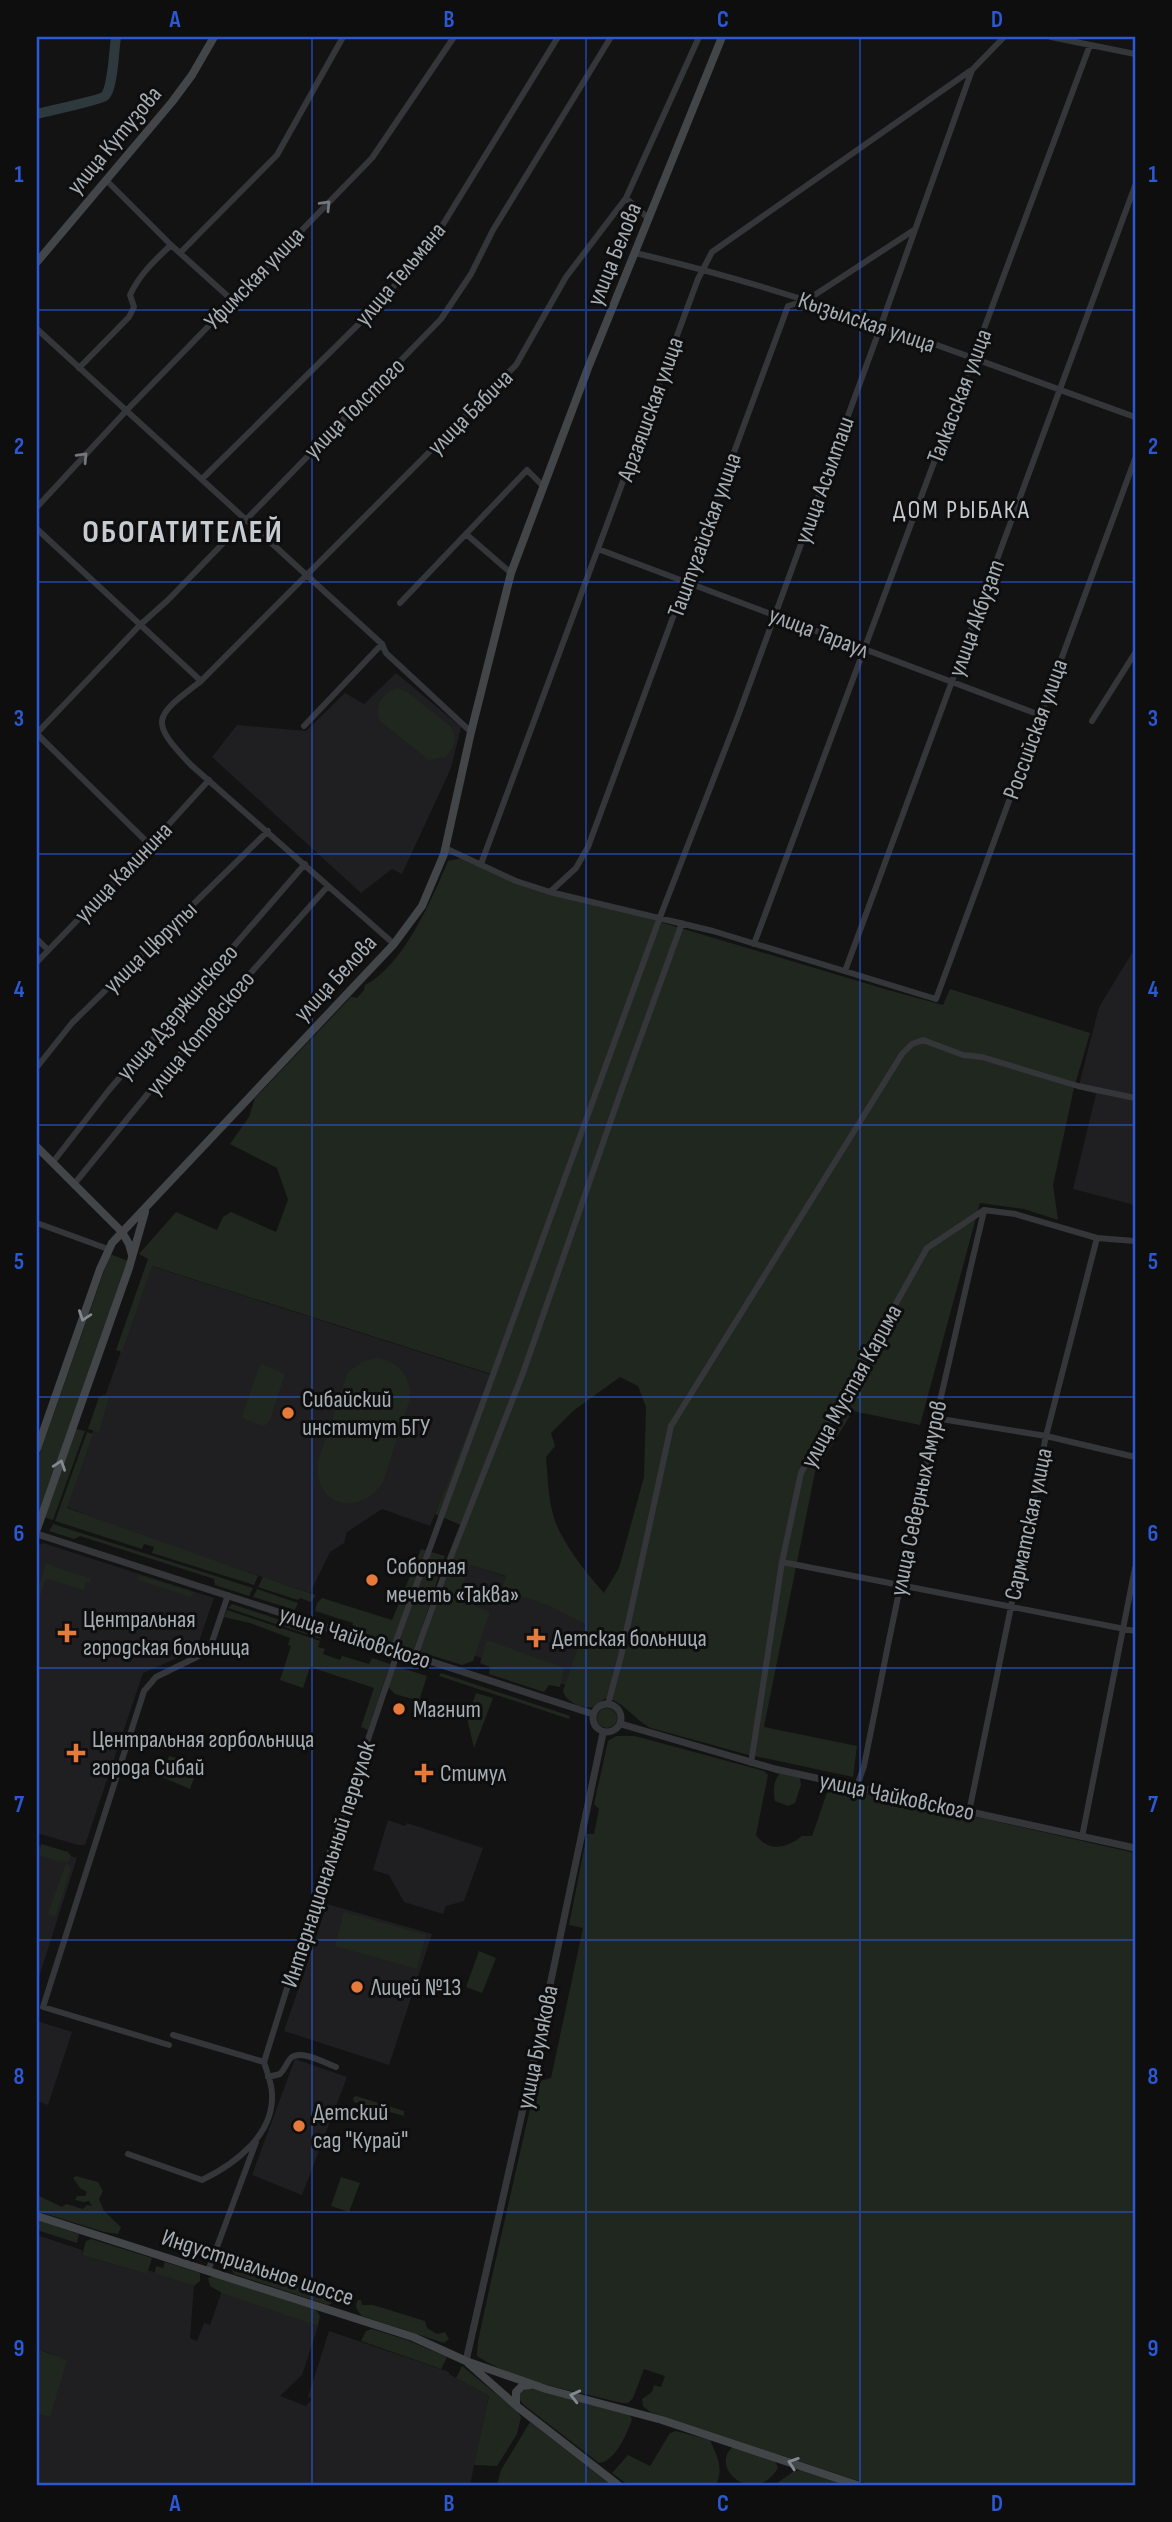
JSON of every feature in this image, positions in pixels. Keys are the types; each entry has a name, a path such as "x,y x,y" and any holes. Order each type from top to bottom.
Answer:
{"main road":[{"name":"улица Кутузова","path":"37,262 172,102 192,75 214,37"},
{"name":"улица Белова","path":"37,1449 108,1249 394,944 422,906 445,848 511,573 722,37"},
{"path":"37,1147 122,1232 132,1254"},
{"name":"улица Белова","path":"37,1532 148,1206"},
{"path":"105,1213 111,1227 108,1249 116,1246 132,1254"},
{"name":"Индустриальное шоссе","path":"37,2216 413,2337 466,2361 533,2385 683,2427 857,2485"},
{"name":"Индустриальное шоссе","path":"466,2361 516,2405 618,2485"},
{"path":"516,2405 516,2392 522,2386 533,2385"}],"street":[{"path":"180,253 277,155 343,37"},
{"name":"Уфимская улица","path":"37,507 125,411 372,158 454,37"},
{"name":"улица Тельмана","path":"202,479 402,278 442,226 558,37"},
{"name":"улица Толстого","path":"37,734 140,625 169,600 441,319 471,274 492,230 611,37"},
{"name":"улица Бабича","path":"209,780 165,738 161,727 164,714 174,702 201,681 516,365 566,277 626,198 699,37"},
{"name":"улица Асылташ","path":"660,917 775,615 972,70 1004,37"},
{"path":"1051,37 1135,54"},
{"name":"Талкасская улица","path":"754,944 1090,45"},
{"name":"Аргаяшская улица","path":"481,864 703,268 712,252 972,70"},
{"path":"106,180 171,245 232,300"},
{"name":"улица Акбузат","path":"845,971 1135,186"},
{"path":"626,198 649,219"},
{"name":"Таштугайская улица","path":"550,892 576,868 588,847 788,306 807,300 914,230"},
{"path":"79,368 129,317 134,307 130,295 134,287 152,263 171,245"},
{"name":"Кызылская улица","path":"635,253 703,268 807,300 1135,416"},
{"path":"37,329 382,644 386,653 471,732"},
{"name":"Российская улица","path":"845,971 936,999 1135,459"},
{"path":"400,603 527,470 543,486"},
{"path":"37,529 201,681"},
{"path":"466,534 511,573"},
{"name":"улица Тараул","path":"598,549 1041,715"},
{"path":"304,726 382,644"},
{"path":"1092,721 1135,653"},
{"path":"37,734 150,845"},
{"path":"209,780 394,944"},
{"name":"улица Калинина","path":"37,962 209,780"},
{"name":"улица Цюрупы","path":"37,1067 72,1023 268,831"},
{"path":"445,848 516,881 550,892 660,917 845,971"},
{"name":"улица Дзержинского","path":"52,1162 109,1090 305,864"},
{"name":"улица Котовского","path":"75,1183 199,1031 328,886"},
{"name":"Интернациональный переулок","path":"264,2062 395,1650 660,917"},
{"path":"415,1656 523,1373 682,923"},
{"path":"37,939 48,950"},
{"path":"608,1704 671,1426 902,1054 912,1044 923,1040 963,1055 982,1057 1078,1086 1135,1098"},
{"path":"984,1210 1015,1214 1097,1238 1135,1241"},
{"name":"улица Северных Амуров","path":"857,1786 864,1766 935,1418 984,1210"},
{"name":"улица Мустая Карима","path":"751,1763 782,1562 801,1473 927,1248 984,1210"},
{"path":"37,1223 108,1249"},
{"name":"Сарматская улица","path":"969,1812 1046,1436 1097,1238"},
{"path":"935,1418 1046,1436 1135,1457"},
{"name":"улица Чайковского","path":"37,1532 593,1714"},
{"path":"782,1562 1135,1631"},
{"path":"1082,1837 1135,1568"},
{"path":"169,2045 43,2007 144,1691 156,1677 209,1651 228,1595"},
{"path":"608,1704 620,1711 621,1724 613,1732 603,1733 596,1729 593,1714 602,1705 608,1704"},
{"name":"улица Чайковского","path":"621,1724 751,1763 1135,1848"},
{"name":"улица Булякова","path":"466,2361 537,2047 603,1733"},
{"path":"173,2035 264,2062 272,2092 272,2110 259,2134 208,2271"},
{"path":"268,2077 280,2074 295,2056 302,2055 336,2067"},
{"path":"128,2154 202,2180 242,2157 259,2134"}],"shaded area":[{"path":"396,673 461,727 451,768 402,874 392,869 361,893 212,757 237,725 306,731 345,693 364,704"},
{"path":"397,688 406,691 451,727 454,743 445,757 429,760 380,721 378,710 381,701 387,693"},
{"path":"462,858 520,880 943,1005 950,989 1090,1033 1074,1088 1053,1185 1058,1220 1024,1209 980,1203 920,1425 853,1411 815,1472 764,1727 857,1746 853,1777 745,1754 651,1728 619,1703 606,1698 592,1707 574,1704 563,1691 586,1624 545,1604 502,1590 506,1576 470,1565 458,1599 490,1612 473,1661 462,1665 418,1651 461,1525 435,1514 491,1374 152,1266 122,1352 116,1350 148,1259 139,1254 176,1212 217,1230 223,1217 231,1212 276,1232 288,1200 277,1168 230,1144 249,1117 255,1098 351,997 357,998 365,985 392,963 425,912 448,861","holes":["620,1377 638,1386 646,1407 644,1477 619,1568 604,1593 570,1549 555,1521 546,1457 555,1446 551,1433 573,1411"]},
{"path":"1132,953 1135,954 1135,1205 1073,1189 1096,1094 1078,1089 1099,1007"},
{"path":"110,1254 128,1261 37,1518 37,1461"},
{"name":"Сибайский институт БГУ","path":"151,1266 492,1375 430,1526 382,1509 347,1532 344,1543 330,1552 310,1593 172,1547 66,1507"},
{"path":"378,1358 392,1363 403,1372 409,1384 410,1399 383,1482 373,1494 361,1501 339,1502 329,1497 322,1488 318,1476 318,1461 348,1372 364,1361"},
{"path":"262,1364 285,1374 270,1420 264,1426 242,1416"},
{"path":"99,1397 109,1397 99,1432 88,1429"},
{"path":"77,1429 85,1431 53,1520 44,1517"},
{"path":"87,1432 93,1434 67,1508 258,1576 254,1585 152,1553 154,1547 144,1544 142,1549 55,1521"},
{"path":"53,1524 253,1588 249,1596 215,1585 214,1579 80,1536 74,1539 49,1531"},
{"name":"Центральная горбольница города Сибай","path":"43,1543 214,1598 196,1650 143,1673 85,1845 37,1833 37,1546"},
{"path":"421,1549 445,1556 415,1650 352,1630 353,1623 315,1611 322,1598 392,1620"},
{"path":"453,1559 603,1609 593,1694 425,1640"},
{"path":"46,1563 91,1579 90,1583 86,1582 84,1590 45,1580 37,1607 37,1593"},
{"path":"139,1575 193,1594 190,1597 138,1580"},
{"path":"263,1577 315,1596 311,1602 300,1598 298,1600 258,1587"},
{"path":"257,1589 298,1603 295,1610 253,1597"},
{"path":"232,1604 319,1633 321,1639 228,1608"},
{"path":"227,1610 320,1641 318,1647 325,1649 323,1654 340,1660 342,1656 369,1664 372,1658 390,1664 368,1730 361,1727 374,1688 310,1667 303,1688 280,1680 291,1646 288,1645 290,1638 250,1623 224,1617"},
{"path":"490,1641 564,1668 560,1687 549,1685 544,1692 489,1674 490,1667 480,1663 486,1642"},
{"path":"395,1666 427,1676 419,1701 395,1694 388,1687"},
{"path":"441,1673 570,1716 569,1719 439,1676"},
{"path":"476,1693 493,1698 474,1748 467,1718"},
{"path":"603,1708 611,1708 617,1718 611,1728 603,1728 597,1722 597,1714"},
{"path":"616,1736 635,1736 764,1771 768,1775 756,1835 761,1841 772,1846 784,1846 802,1836 812,1836 830,1784 1135,1853 1135,2485 871,2485 650,2412 643,2406 642,2399 652,2392 654,2385 661,2387 665,2376 644,2369 633,2398 628,2403 622,2403 528,2379 477,2356 478,2341 536,2082 551,2078 583,1928 569,1925 587,1834 594,1834 599,1809 594,1804 608,1741"},
{"path":"169,1756 199,1764 190,1789 162,1777"},
{"path":"781,1773 800,1778 801,1785 795,1803 788,1806 775,1801 775,1782"},
{"path":"388,1820 405,1826 407,1823 483,1848 464,1901 446,1906 443,1914 404,1902 389,1875 373,1870"},
{"path":"41,1844 68,1852 71,1856 69,1861 60,1862 39,1855"},
{"path":"37,1845 77,1858 37,1983"},
{"path":"66,1863 71,1868 56,1915 51,1916 48,1913"},
{"name":"Лицей №13","path":"327,1904 432,1934 389,2065 284,2031"},
{"path":"344,1912 426,1935 417,1969 335,1946"},
{"path":"479,1951 496,1958 482,1993 466,1987"},
{"path":"37,2021 72,2032 48,2105 37,2101"},
{"name":"Детский сад \"Курай\"","path":"295,2059 347,2077 302,2195 252,2175"},
{"path":"356,2096 404,2111 404,2116 354,2102 353,2098"},
{"path":"76,2176 98,2182 103,2191 99,2199 104,2211 121,2227 118,2234 37,2211 37,2195 62,2207 66,2204 83,2209 87,2205 92,2206 89,2201 75,2200 77,2196 85,2196 87,2192 80,2188 73,2178"},
{"path":"341,2177 360,2183 349,2212 331,2206"},
{"path":"37,2220 79,2234 77,2243 37,2230"},
{"path":"37,2235 82,2250 82,2255 147,2274 148,2270 194,2286 190,2338 197,2341 204,2323 210,2325 222,2291 318,2326 302,2375 280,2396 306,2406 312,2399 308,2397 329,2331 449,2372 489,2396 470,2485 37,2485 37,2414 50,2417 52,2354 37,2349"},
{"path":"91,2239 152,2258 147,2274 82,2255 86,2241"},
{"path":"165,2262 200,2273 200,2281 194,2286 155,2273 156,2266 163,2268"},
{"path":"237,2265 248,2273 257,2273 267,2280 311,2290 332,2303 328,2305 234,2274 233,2266"},
{"path":"213,2276 316,2310 320,2316 318,2326 222,2293 210,2286 208,2278"},
{"path":"358,2300 361,2300 362,2305 373,2305 425,2321 427,2328 437,2334 445,2332 449,2339 444,2343 362,2316 356,2305"},
{"path":"372,2329 447,2357 441,2369 361,2341 366,2331"},
{"path":"37,2349 67,2360 50,2417 37,2414"},
{"path":"462,2366 521,2417 517,2434 497,2466 474,2465 489,2396 456,2378"},
{"path":"530,2388 629,2414 632,2419 620,2446 610,2458 599,2463 524,2405 517,2397 521,2390"},
{"path":"530,2422 611,2485 497,2485 501,2470"},
{"path":"676,2431 710,2440 719,2468 716,2485 628,2485 612,2473 628,2455 650,2466 670,2433"},
{"path":"733,2447 775,2461 778,2468 768,2479 757,2484 737,2480 726,2464 727,2455"},
{"path":"800,2470 844,2485 774,2485"}],"waterway":[{"path":"37,114 105,96 111,77 116,37"}],"place":[{"name":"Сибайский институт БГУ","path":"288,1413"},
{"name":"Соборная мечеть «Таква»","path":"372,1580"},
{"name":"Центральная городская больница","path":"67,1633"},
{"name":"Детская больница","path":"536,1638"},
{"name":"Магнит","path":"399,1709"},
{"name":"Центральная горбольница города Сибай","path":"76,1753"},
{"name":"Стимул","path":"424,1773"},
{"name":"Лицей №13","path":"357,1987"},
{"name":"Детский сад \"Курай\"","path":"299,2126"}],"district":[{"name":"ДОМ РЫБАКА","path":"962,509"},
{"name":"ОБОГАТИТЕЛЕЙ","path":"183,531"}]}
